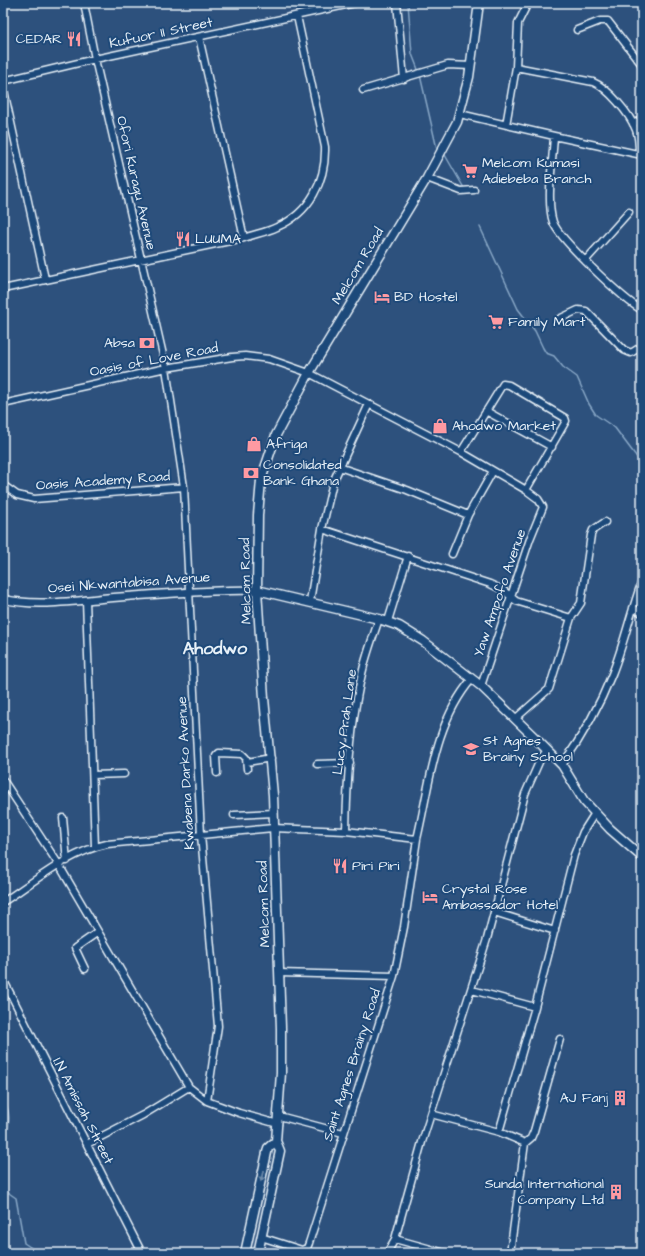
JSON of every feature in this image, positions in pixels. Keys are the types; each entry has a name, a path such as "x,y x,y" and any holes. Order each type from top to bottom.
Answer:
{"main road":[{"name":"Melcom Road","path":"246,1253 268,1148 276,1141 279,1120 281,1073 279,973 273,828 274,813 271,758 264,698 257,590 258,515 261,480 276,435 309,373 427,178 454,129 460,114 471,66 479,3"},
{"path":"257,590 379,618 388,621 423,641 481,686 547,750 562,765 584,801 642,857"},
{"path":"258,1253 280,1151 276,1141"}],"street":[{"name":"Ofori Kuragu Avenue","path":"84,3 95,59 166,368"},
{"name":"Kufuor II Street","path":"3,81 95,59 351,3"},
{"path":"397,3 404,79"},
{"path":"506,125 516,68 518,22 528,3"},
{"path":"3,289 244,238 277,227 296,215 313,196 324,169 325,147 297,16"},
{"path":"577,30 600,21 611,23 642,65"},
{"path":"199,37 244,238"},
{"path":"363,90 452,64 471,66"},
{"path":"460,114 641,154 638,138 633,124 616,102 596,84 516,68"},
{"path":"3,86 5,106 45,279"},
{"path":"633,124 642,119"},
{"path":"554,136 551,184 553,222 558,230 585,260 630,302 642,310"},
{"path":"427,178 461,191 474,190"},
{"path":"585,260 628,212"},
{"path":"560,319 578,310 586,311 624,350 631,352 642,346"},
{"name":"Oasis of Love Road","path":"3,404 166,368 245,356 284,363 309,373 461,452 526,490 541,502 543,507"},
{"name":"Kwabena Darko Avenue","path":"166,368 184,487 201,835 218,1026 208,1101"},
{"path":"461,452 501,386 505,384 509,385 565,418 566,421 526,490"},
{"path":"310,601 327,503 339,467 369,404"},
{"path":"486,411 552,447"},
{"path":"339,467 407,490 468,515"},
{"path":"452,554 468,515 493,471"},
{"name":"Oasis Academy Road","path":"3,485 17,495 34,499 184,487"},
{"name":"Yaw Ampofo Avenue","path":"481,686 530,539 543,507"},
{"path":"515,719 548,689 571,618 581,603 591,535 593,530 605,522"},
{"path":"322,529 490,584 503,590 523,604 571,618"},
{"path":"388,621 408,556"},
{"path":"562,765 579,741 612,674 642,581"},
{"name":"Osei Nkwantabisa Avenue","path":"3,599 39,602 190,592 257,590"},
{"path":"86,600 96,846"},
{"path":"633,608 642,613"},
{"name":"Lucy Prah Lane","path":"346,831 350,763 362,673 379,618"},
{"name":"Saint Agnes Brainy Road","path":"261,1237 293,1248 302,1250 306,1248 378,1030 394,976 404,927 417,839 442,729 454,703 472,679"},
{"path":"387,1253 395,1239 431,1114 472,990 525,794 540,760 547,750"},
{"path":"217,773 216,756 218,753 242,754 246,758 247,769"},
{"path":"247,762 271,758"},
{"path":"317,764 350,763"},
{"path":"92,775 124,774"},
{"path":"3,780 59,865 189,1087 208,1101 239,1114 279,1120 343,1133"},
{"path":"234,815 274,813"},
{"path":"500,1132 535,1007 574,855 583,832 595,813"},
{"path":"63,818 67,861"},
{"path":"3,902 59,865 96,846 273,828 346,831 417,839"},
{"path":"494,912 555,931"},
{"path":"85,968 75,948 98,932"},
{"path":"279,973 394,976"},
{"name":"I.N Amissah Street","path":"3,979 142,1253"},
{"path":"472,990 535,1007"},
{"path":"510,1253 526,1143 531,1138 534,1131 560,1039"},
{"path":"86,1144 143,1115 189,1087"},
{"path":"431,1114 500,1132 526,1143"},
{"path":"395,1239 444,1253"}],"waterway":[{"path":"408,3 412,54 419,72"},
{"path":"420,75 437,149"},
{"path":"445,155 464,188"},
{"path":"480,227 518,309 535,331 546,353 554,356 563,367 577,377 589,404 596,415 615,428 642,464"},
{"path":"3,1099 9,1115 8,1127 3,1145"},
{"path":"3,1189 16,1198 24,1243 39,1253"}],"place":[{"name":"CEDAR","path":"74,39"},
{"name":"Melcom Kumasi Adiebeba Branch","path":"470,171"},
{"name":"LUUMA","path":"183,239"},
{"name":"BD Hostel","path":"382,297"},
{"name":"Family Mart","path":"496,322"},
{"name":"Absa","path":"147,343"},
{"name":"Ahodwo Market","path":"440,426"},
{"name":"Afriga","path":"254,444"},
{"name":"Consolidated Bank Ghana","path":"251,473"},
{"name":"St Agnes Brainy School","path":"471,749"},
{"name":"Piri Piri","path":"340,866"},
{"name":"Crystal Rose Ambassador Hotel","path":"430,897"},
{"name":"AJ Fanj","path":"620,1098"},
{"name":"Sunda International Company Ltd","path":"616,1192"}],"district":[{"name":"Ahodwo","path":"215,648"}]}
